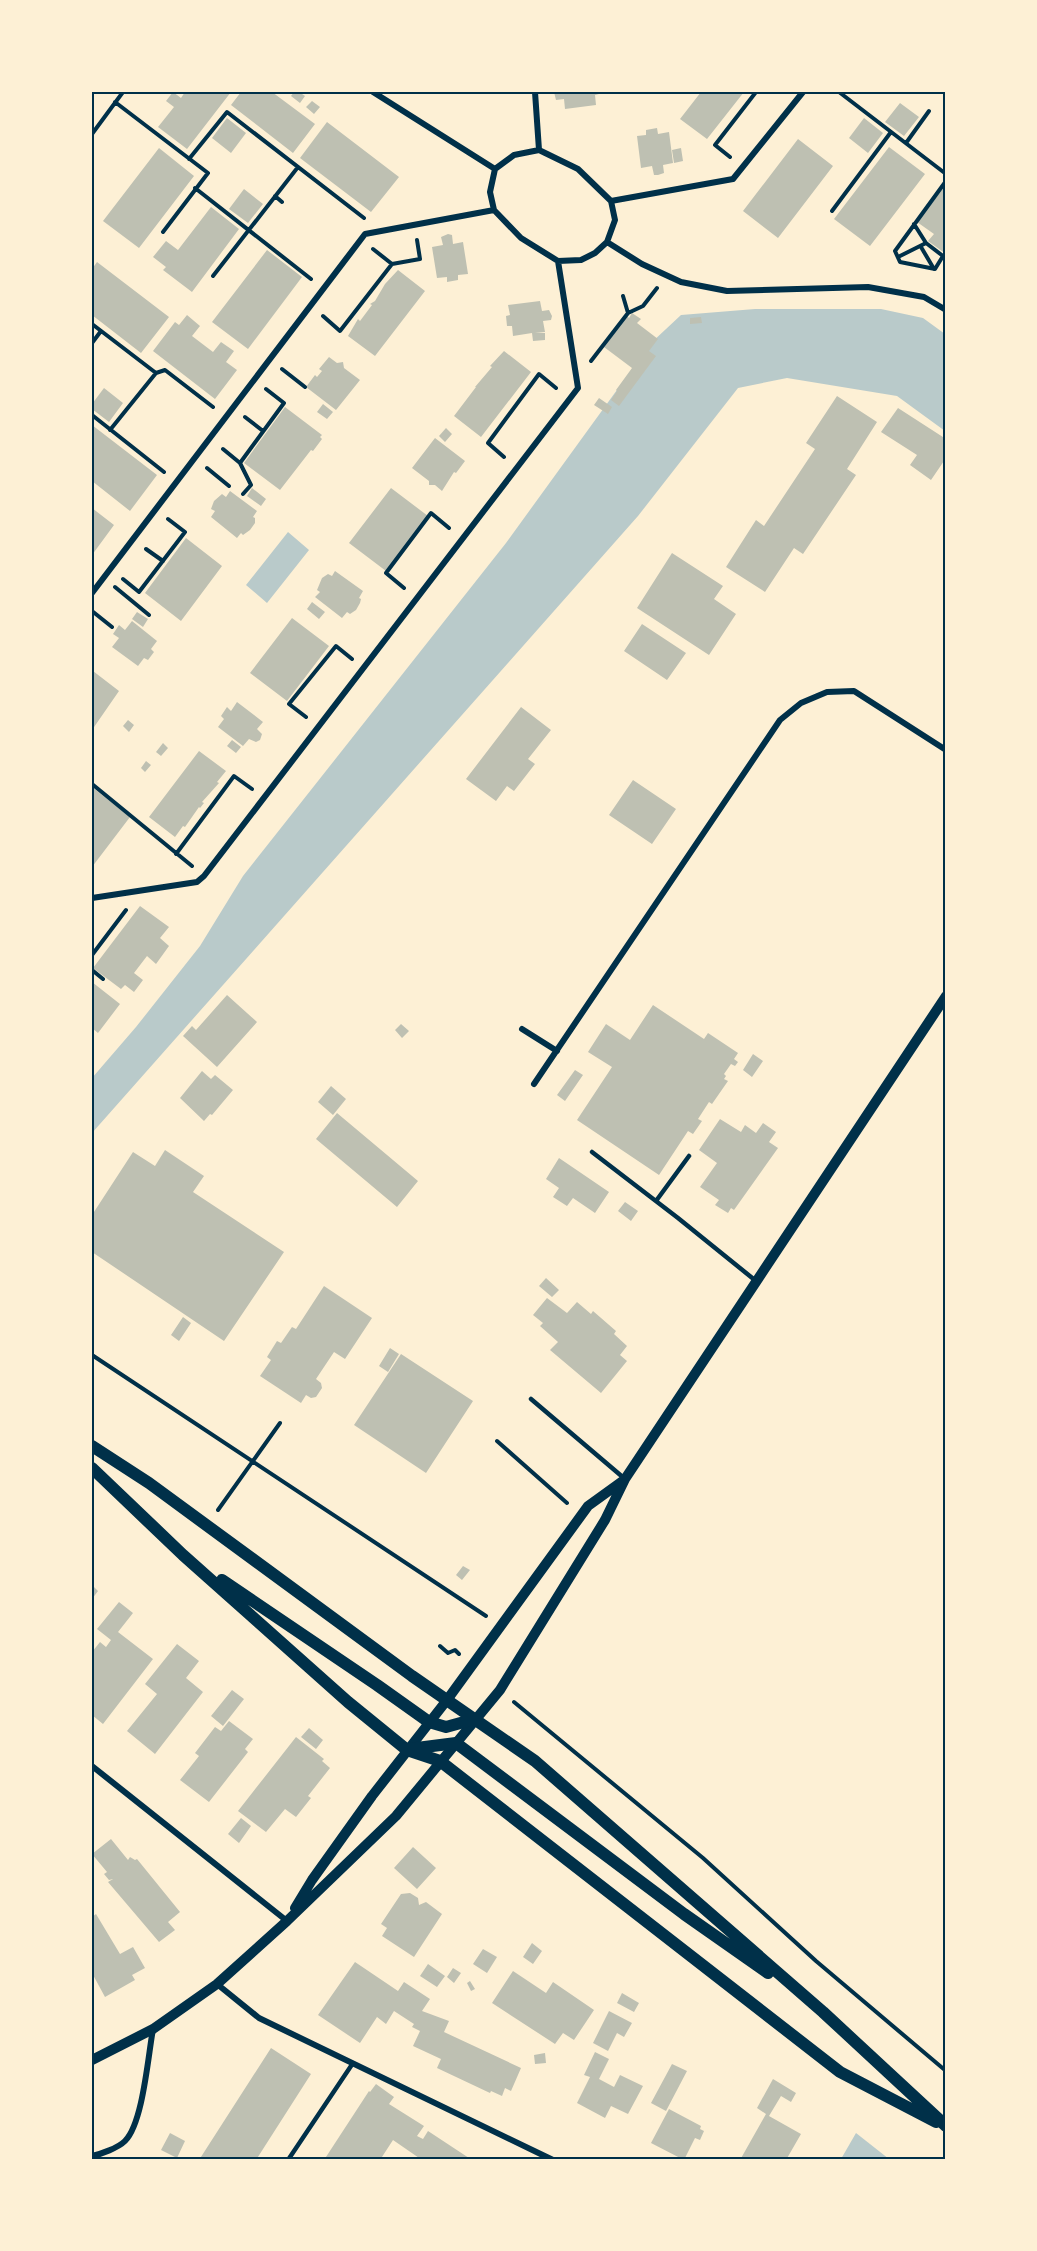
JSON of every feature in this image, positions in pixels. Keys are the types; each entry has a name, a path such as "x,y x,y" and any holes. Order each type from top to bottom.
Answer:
{"main road":[{"path":"92,1446 149,1483 447,1700 535,1761 823,2012 945,2127"},
{"path":"92,1468 183,1555 348,1702 407,1750 440,1761 840,2072 945,2127"},
{"path":"183,1555 429,1722 446,1727 475,1719"},
{"path":"407,1750 456,1743 684,1914 823,2012"}],"street":[{"path":"372,92 495,169"},
{"path":"535,92 539,150"},
{"path":"611,201 732,179 803,92"},
{"path":"539,150 578,169 611,201 615,220 607,242 595,253 581,260 558,261 521,238 494,210 489,192 495,169 514,155 539,150"},
{"path":"92,593 365,234 494,210"},
{"path":"607,242 642,264 681,282 728,291 868,287 924,297 945,310"},
{"path":"92,898 197,882 204,876 578,388 558,261"},
{"path":"534,1084 780,720 801,703 827,692 854,691 945,750"},
{"path":"92,2060 153,2029 216,1984 287,1921 396,1816 500,1690 605,1520 625,1479 945,996"},
{"path":"522,1029 557,1052"},
{"path":"287,1921 319,1870 407,1750 447,1700 588,1506 625,1479"},
{"path":"92,1766 287,1921"},
{"path":"216,1984 259,2018 553,2160"},
{"path":"92,2156 99,2155 124,2141 137,2122 153,2029"}],"lane":[{"path":"592,1152 756,1281"},
{"path":"656,1201 689,1156"},
{"path":"531,1399 625,1479"},
{"path":"288,2160 353,2063"}],"path":[{"path":"92,134 123,92"},
{"path":"741,168 715,145 756,92"},
{"path":"839,92 945,174"},
{"path":"115,102 208,173 163,232"},
{"path":"906,143 929,111"},
{"path":"189,159 227,112 381,231"},
{"path":"832,211 891,132"},
{"path":"213,276 297,167"},
{"path":"934,269 900,262 894,251 945,182"},
{"path":"195,188 324,289"},
{"path":"275,196 282,202"},
{"path":"914,224 926,243 944,256 934,269"},
{"path":"310,306 340,331 392,264 420,260 415,225"},
{"path":"361,239 392,264"},
{"path":"898,257 926,243"},
{"path":"921,247 934,269"},
{"path":"576,380 628,313 643,306 666,275"},
{"path":"622,296 628,313"},
{"path":"92,324 156,373"},
{"path":"92,343 101,331"},
{"path":"270,359 305,387"},
{"path":"110,430 156,373 165,370 226,417"},
{"path":"516,468 488,443 539,374 569,399"},
{"path":"240,463 284,403 254,380"},
{"path":"137,396 144,401"},
{"path":"92,415 176,482"},
{"path":"209,439 240,463 251,485 243,494"},
{"path":"220,479 229,486"},
{"path":"110,568 139,592 185,532 155,509"},
{"path":"416,598 386,573 431,513 462,538"},
{"path":"103,578 149,615"},
{"path":"92,611 112,627"},
{"path":"318,726 289,704 336,646 363,668"},
{"path":"176,854 234,776 263,798"},
{"path":"92,784 204,876"},
{"path":"92,955 130,905 121,906"},
{"path":"92,970 103,979"},
{"path":"92,1355 501,1626"},
{"path":"226,1499 280,1423"},
{"path":"497,1441 581,1516"},
{"path":"530,1716 695,1851 816,1960 945,2071"}],"shaded area":[{"path":"755,309 881,309 923,318 945,334 945,431 897,396 787,378 738,388 638,516 92,1133 92,1078 200,946 243,876 506,543 651,343 681,315"},
{"path":"288,532 309,550 267,603 246,585"},
{"path":"856,2133 889,2159 841,2159"}],"building":[{"path":"173,92 181,98 185,92 231,92 187,149 158,127 174,107 166,101"},
{"path":"241,92 272,92 315,124 293,153 231,105"},
{"path":"294,92 305,96 300,103 291,96"},
{"path":"554,92 599,92 599,94 595,95 596,105 565,109 564,99 556,100"},
{"path":"701,92 744,92 707,139 680,119"},
{"path":"312,101 320,107 314,114 306,107"},
{"path":"900,103 919,117 904,136 885,122"},
{"path":"227,118 246,133 231,153 212,138"},
{"path":"864,118 883,133 868,153 849,138"},
{"path":"327,122 399,177 371,212 300,158"},
{"path":"657,128 658,134 669,132 673,163 663,165 664,173 654,175 652,166 641,168 637,136 646,135 646,130"},
{"path":"798,139 833,166 778,238 743,211"},
{"path":"889,147 925,174 870,246 834,219"},
{"path":"159,148 194,176 139,248 103,221"},
{"path":"681,148 683,161 674,163 672,150"},
{"path":"946,185 946,254 928,241 934,234 917,222"},
{"path":"244,189 263,204 248,223 229,209"},
{"path":"211,207 239,229 192,292 163,270 166,267 153,257 166,241 178,250"},
{"path":"452,235 453,244 463,242 468,274 458,275 458,280 447,282 447,277 437,278 432,247 443,245 441,237"},
{"path":"267,250 302,277 248,349 212,322"},
{"path":"97,262 169,317 141,353 92,315 92,269"},
{"path":"398,270 425,291 375,356 348,336 358,319 360,321 372,305 370,304 375,301 385,284"},
{"path":"540,301 542,311 549,310 552,316 551,320 543,321 545,332 535,333 545,333 545,340 533,341 532,333 513,336 512,326 507,326 506,316 510,315 508,305"},
{"path":"632,313 641,319 637,323 658,339 649,351 656,356 619,406 611,400 632,368 604,347 627,316 629,318"},
{"path":"187,315 200,326 192,336 213,352 221,342 234,351 226,362 237,370 215,399 153,351 175,322 179,325"},
{"path":"701,317 702,323 690,324 690,318"},
{"path":"504,351 531,372 481,437 454,416 492,367 490,366"},
{"path":"329,357 337,363 343,362 344,368 360,380 336,410 306,387 315,375 317,377 322,371 319,369"},
{"path":"104,388 123,403 109,422 92,409 92,404"},
{"path":"837,396 877,422 847,469 856,475 803,554 794,548 765,592 726,567 756,520 764,526 815,449 806,443"},
{"path":"599,398 612,407 608,414 594,405"},
{"path":"323,404 333,412 327,419 317,412"},
{"path":"285,407 322,435 320,437 322,439 280,490 244,463"},
{"path":"898,408 946,439 946,458 931,480 910,465 917,455 881,432"},
{"path":"92,425 157,475 130,511 92,481"},
{"path":"446,428 452,434 445,442 439,436"},
{"path":"435,438 465,461 456,473 454,472 442,491 435,485 429,485 429,481 412,468"},
{"path":"252,488 266,499 261,506 247,496"},
{"path":"391,488 428,516 386,571 349,543"},
{"path":"230,491 257,511 253,517 255,523 250,530 243,535 241,533 237,538 211,517 215,511 211,509 214,501 222,494 226,497"},
{"path":"92,508 114,525 92,555"},
{"path":"186,538 222,566 181,621 145,593"},
{"path":"672,553 723,586 714,599 736,614 709,655 637,608"},
{"path":"335,571 363,591 356,610 350,614 347,612 342,618 315,597 320,592 317,590 322,578 328,574 332,576"},
{"path":"312,602 325,612 319,619 307,609"},
{"path":"137,612 148,619 143,627 132,619"},
{"path":"292,618 329,646 287,701 250,673"},
{"path":"132,621 157,641 151,649 154,652 148,660 144,658 138,666 112,647 119,638 113,634 119,625 125,630"},
{"path":"642,624 686,653 667,680 624,651"},
{"path":"93,671 119,691 92,730 92,673"},
{"path":"237,702 263,722 257,729 262,734 260,740 256,742 249,739 243,746 218,727 224,719 221,716 227,707 231,711"},
{"path":"521,707 551,730 528,759 535,764 514,791 507,786 496,801 466,779"},
{"path":"128,720 134,725 129,732 123,726"},
{"path":"232,740 241,747 236,753 227,746"},
{"path":"163,743 168,748 161,756 156,752"},
{"path":"199,751 226,771 217,782 219,783 202,802 204,803 175,837 149,817"},
{"path":"146,761 151,765 145,772 141,768"},
{"path":"633,780 676,809 652,844 609,815"},
{"path":"92,787 130,817 92,867"},
{"path":"140,906 169,927 160,938 169,946 156,964 147,956 134,973 143,980 134,992 125,985 121,989 93,968"},
{"path":"92,982 120,1004 98,1033 92,1028"},
{"path":"227,995 257,1022 217,1067 183,1036 192,1026 196,1030"},
{"path":"653,1005 704,1039 708,1033 738,1053 734,1059 738,1062 735,1066 731,1064 724,1074 726,1076 724,1079 728,1081 712,1104 709,1102 698,1119 702,1121 693,1134 688,1131 659,1175 577,1120 612,1067 588,1052 606,1024 630,1040"},
{"path":"401,1024 409,1031 402,1038 395,1030"},
{"path":"753,1054 763,1061 752,1077 743,1070"},
{"path":"575,1070 583,1075 565,1101 557,1095"},
{"path":"202,1071 211,1079 215,1075 233,1090 204,1121 180,1098"},
{"path":"331,1086 346,1099 333,1115 318,1102"},
{"path":"337,1113 418,1181 397,1207 316,1139"},
{"path":"720,1119 741,1132 745,1125 756,1133 763,1123 776,1132 769,1142 778,1148 734,1210 731,1208 728,1213 715,1205 719,1200 700,1187 717,1163 699,1150"},
{"path":"165,1150 204,1176 193,1192 284,1252 224,1341 92,1252 92,1215 133,1152 155,1166"},
{"path":"559,1158 609,1192 595,1213 573,1198 567,1206 553,1197 559,1188 546,1179"},
{"path":"625,1202 638,1211 631,1221 618,1211"},
{"path":"546,1278 559,1290 552,1297 539,1286"},
{"path":"324,1286 372,1318 345,1359 334,1352 316,1379 321,1383 322,1388 316,1397 311,1398 306,1395 301,1403 260,1376 271,1360 267,1357 277,1341 281,1343 292,1327 296,1329"},
{"path":"547,1298 567,1313 577,1302 591,1314 593,1311 616,1331 614,1334 627,1346 620,1355 627,1361 601,1393 550,1350 558,1342 540,1326 543,1323 533,1315"},
{"path":"183,1317 191,1323 179,1341 171,1335"},
{"path":"390,1348 399,1354 388,1372 379,1366"},
{"path":"401,1354 473,1401 426,1473 354,1425"},
{"path":"463,1566 470,1570 462,1580 456,1575"},
{"path":"92,1585 98,1591 92,1599"},
{"path":"119,1602 133,1613 118,1632 153,1659 103,1724 92,1715 92,1652 100,1642 106,1647 111,1640 97,1629"},
{"path":"177,1644 199,1661 186,1678 203,1692 155,1754 127,1731 157,1694 145,1684"},
{"path":"232,1690 244,1699 223,1726 211,1716"},
{"path":"229,1721 253,1739 245,1749 248,1752 209,1802 180,1780 199,1756 195,1753 215,1727 221,1731"},
{"path":"309,1728 323,1740 316,1749 301,1737"},
{"path":"296,1737 324,1759 322,1761 330,1768 308,1796 311,1798 296,1817 285,1809 266,1832 238,1811"},
{"path":"241,1818 251,1826 239,1843 228,1834"},
{"path":"111,1839 128,1860 130,1857 137,1859 180,1912 168,1922 175,1930 159,1942 108,1882 113,1879 109,1880 104,1874 107,1872 92,1854"},
{"path":"413,1847 436,1868 417,1889 394,1868"},
{"path":"410,1893 418,1898 419,1905 426,1902 442,1914 414,1957 382,1936 387,1928 381,1924 401,1894"},
{"path":"96,1914 120,1954 133,1947 145,1968 132,1975 135,1980 105,1997 92,1973 92,1917"},
{"path":"532,1943 542,1951 533,1964 523,1957"},
{"path":"483,1949 497,1957 487,1973 473,1964"},
{"path":"355,1962 398,1991 404,1982 430,1999 422,2011 449,2021 444,2032 521,2068 511,2091 505,2088 502,2096 491,2091 490,2093 437,2068 441,2059 413,2046 420,2031 412,2027 414,2024 394,2011 386,2024 377,2017 360,2043 318,2015"},
{"path":"428,1964 445,1976 437,1987 420,1976"},
{"path":"453,1968 461,1973 454,1983 447,1977"},
{"path":"513,1971 546,1993 553,1982 594,2010 574,2040 563,2033 555,2044 492,2003"},
{"path":"470,1981 475,1989 471,1991 467,1983"},
{"path":"622,1993 639,2003 634,2012 617,2003"},
{"path":"609,2011 632,2023 624,2037 617,2033 608,2051 593,2043"},
{"path":"271,2048 311,2074 256,2160 199,2160"},
{"path":"595,2052 609,2059 599,2079 614,2087 620,2075 643,2086 628,2114 611,2106 605,2118 577,2103 590,2077 584,2075"},
{"path":"545,2053 546,2063 535,2064 534,2055"},
{"path":"672,2064 687,2071 666,2111 651,2103"},
{"path":"773,2079 796,2093 791,2102 781,2096 769,2116 801,2134 786,2160 740,2160 766,2114 757,2108"},
{"path":"376,2084 394,2097 389,2104 424,2126 417,2136 423,2139 428,2131 472,2160 422,2160 393,2140 380,2160 324,2160 369,2091"},
{"path":"669,2109 701,2126 700,2129 704,2131 700,2140 695,2138 684,2160 651,2143"},
{"path":"170,2133 185,2141 177,2158 161,2150"}]}
